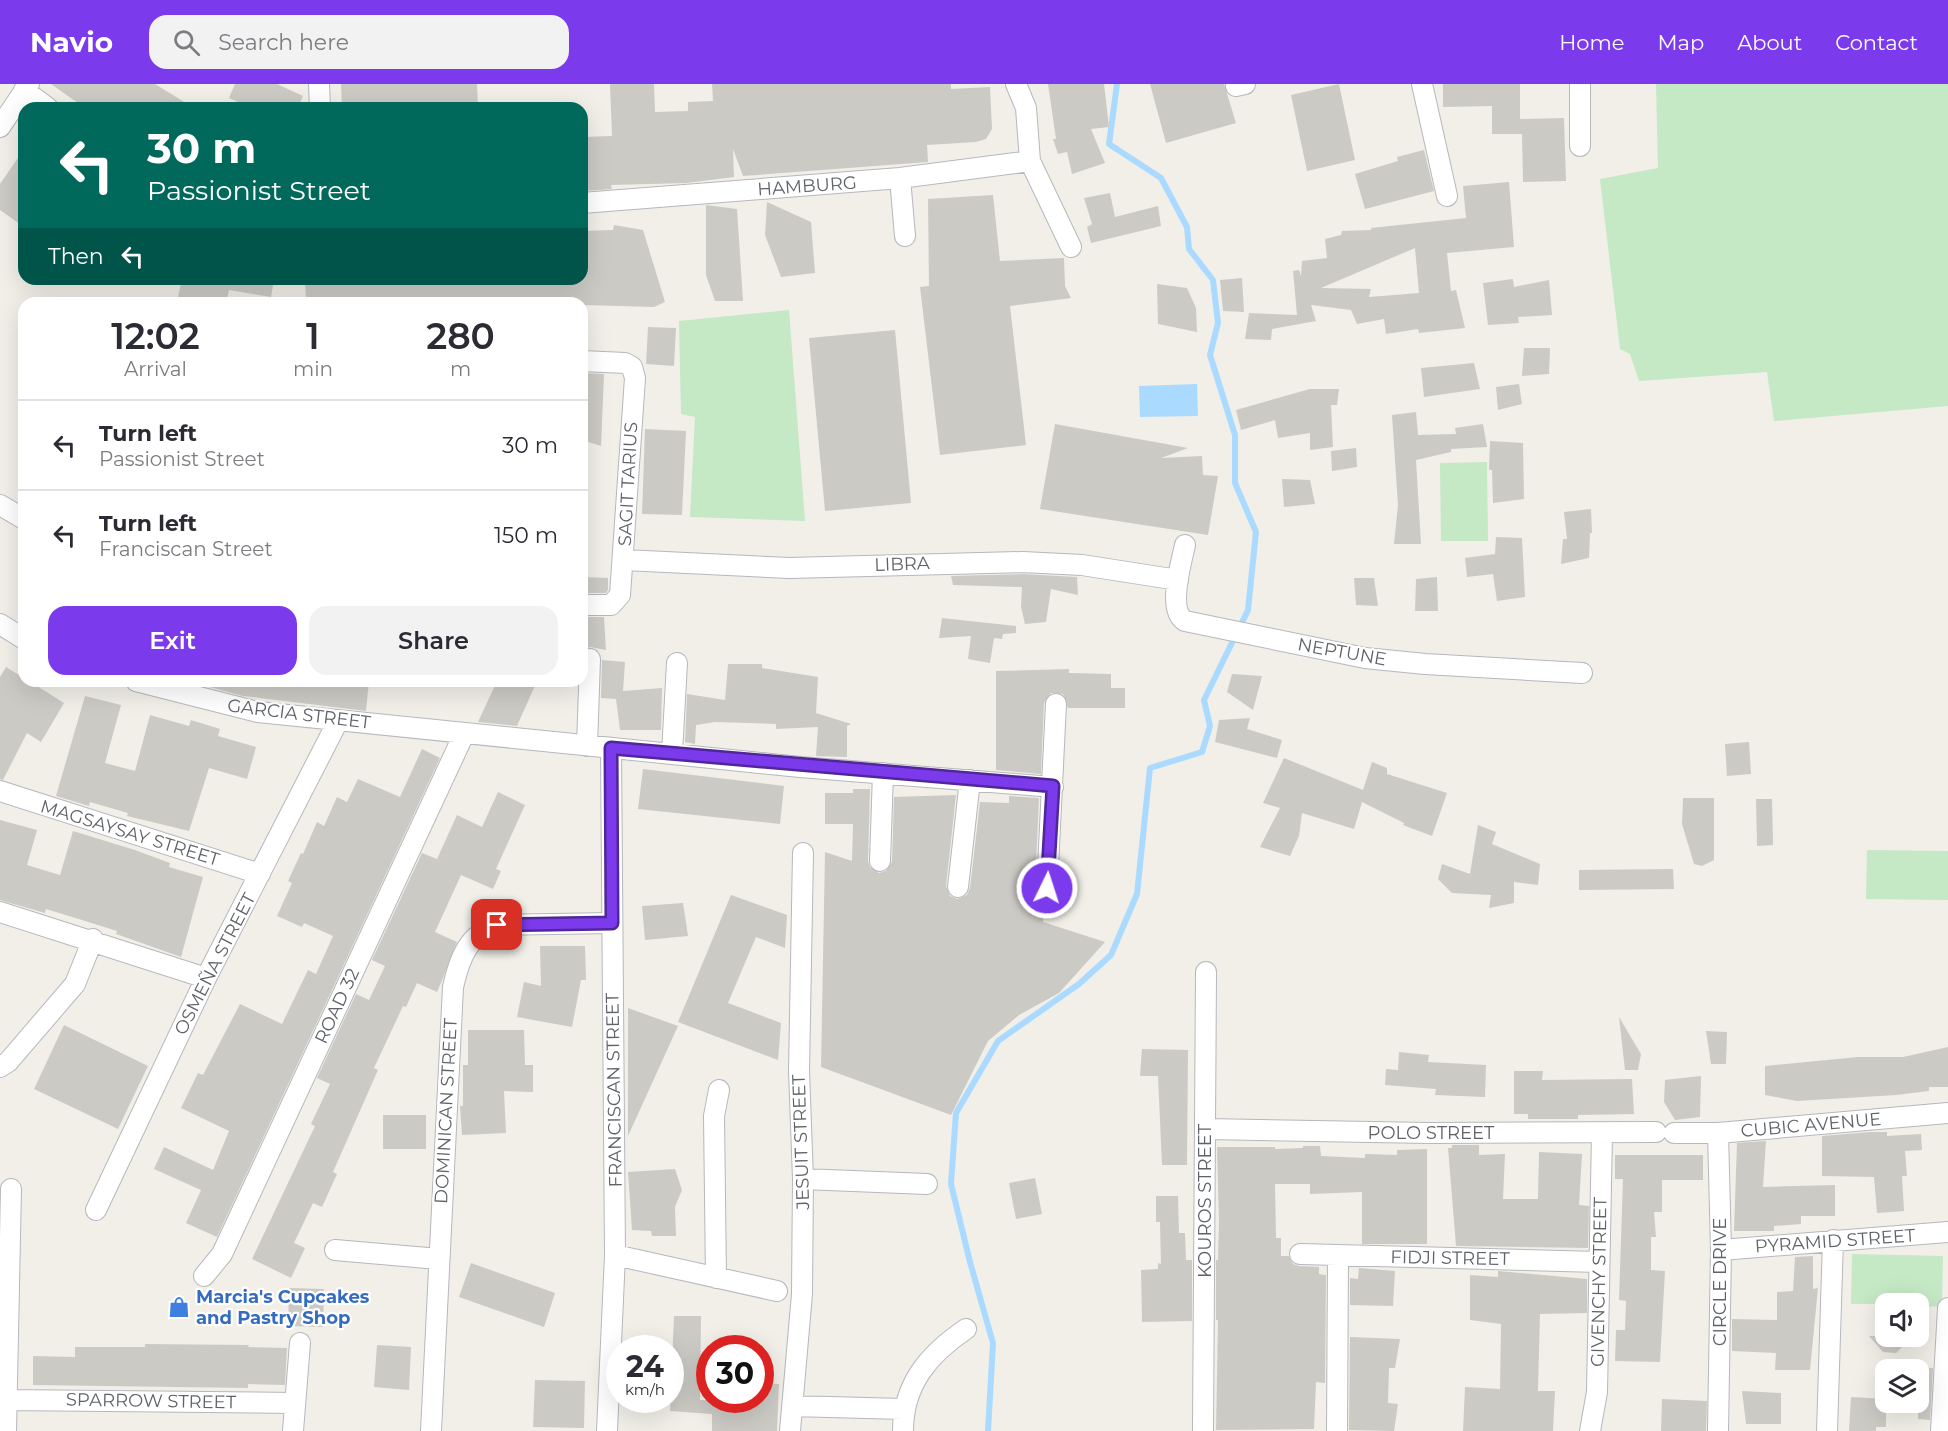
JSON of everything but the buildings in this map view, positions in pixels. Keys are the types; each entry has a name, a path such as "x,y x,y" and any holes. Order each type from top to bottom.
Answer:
{"street":[{"path":"319,84 320,102"},
{"path":"1016,84 1026,108 1030,161 1071,247"},
{"path":"1422,84 1447,196"},
{"path":"1580,84 1580,146"},
{"path":"0,127 26,87 42,102"},
{"name":"HAMBURG","path":"588,203 900,178 1030,161"},
{"path":"900,178 905,237"},
{"name":"SAGIT TARIUS","path":"588,361 625,363 632,367 635,378 620,595 612,605 588,605"},
{"path":"0,505 18,516"},
{"name":"NEPTUNE","path":"1185,545 1176,605 1180,618 1365,658 1425,664 1582,673"},
{"name":"LIBRA","path":"624,560 789,568 1023,562 1082,565 1178,580"},
{"path":"0,624 18,635"},
{"path":"587,746 590,659"},
{"path":"672,753 676,663"},
{"name":"GARCIA STREET","path":"158,687 233,708 338,721 587,746 1053,786"},
{"path":"1047,888 1056,704"},
{"name":"OSMEÑA STREET","path":"96,1210 206,978 338,721"},
{"name":"ROAD 32","path":"204,1276 222,1254 464,734"},
{"name":"FRANCISCAN STREET","path":"607,1431 615,1255 611,748"},
{"path":"880,861 884,773"},
{"path":"958,887 970,780"},
{"name":"MAGSAYSAY STREET","path":"0,791 260,874"},
{"name":"JESUIT STREET","path":"790,1431 802,1294 803,1179 799,1071 803,853"},
{"path":"0,912 93,939 206,978"},
{"name":"DOMINICAN STREET","path":"431,1431 453,987 463,953 472,939 486,928 497,925 612,923"},
{"path":"0,1067 8,1062 75,984 93,939"},
{"name":"KOUROS STREET","path":"1203,1431 1206,972"},
{"path":"716,1278 714,1116 719,1090"},
{"name":"CUBIC AVENUE","path":"1665,1132 1718,1133 1948,1113"},
{"name":"POLO STREET","path":"1206,1129 1665,1132"},
{"name":"GIVENCHY STREET","path":"1590,1431 1597,1392 1602,1133"},
{"name":"CIRCLE DRIVE","path":"1718,1133 1721,1250 1718,1431"},
{"path":"803,1179 927,1184"},
{"path":"6,1431 11,1189"},
{"name":"PYRAMID STREET","path":"1721,1250 1948,1232"},
{"path":"1827,1431 1833,1240"},
{"path":"335,1250 439,1259"},
{"name":"FIDJI STREET","path":"1300,1254 1599,1262"},
{"path":"615,1255 777,1291"},
{"path":"1337,1431 1338,1256"},
{"path":"1941,1431 1948,1308"},
{"path":"903,1431 903,1409 928,1359 941,1346 966,1329"},
{"path":"292,1431 300,1343"},
{"name":"SPARROW STREET","path":"6,1400 295,1403"},
{"path":"792,1406 903,1409"}],"green space":[{"path":"1656,84 1948,84 1948,406 1774,421 1767,372 1639,381 1630,354 1620,349 1600,179 1658,168"},
{"path":"789,310 805,521 690,517 695,417 681,414 679,321"},
{"path":"1487,462 1488,541 1441,541 1440,463"},
{"path":"1867,850 1948,851 1948,900 1866,899"},
{"path":"1852,1254 1943,1256 1942,1307 1929,1306 1929,1293 1875,1293 1875,1304 1851,1304"}],"water":[{"path":"1197,384 1198,416 1140,417 1139,386"}],"waterway":[{"path":"988,1431 993,1343 951,1184 956,1113 998,1041 1079,984 1111,955 1137,894 1150,768 1202,752 1210,726 1204,700 1248,610 1256,532 1235,483 1235,435 1210,355 1218,323 1213,280 1189,249 1187,227 1161,178 1109,144 1117,84"}],"place":[{"name":"Marcia's Cupcakes and Pastry Shop","path":"179,1307"}],"route":[{"path":"497,925 612,923 611,748 1053,786 1047,888"}]}
